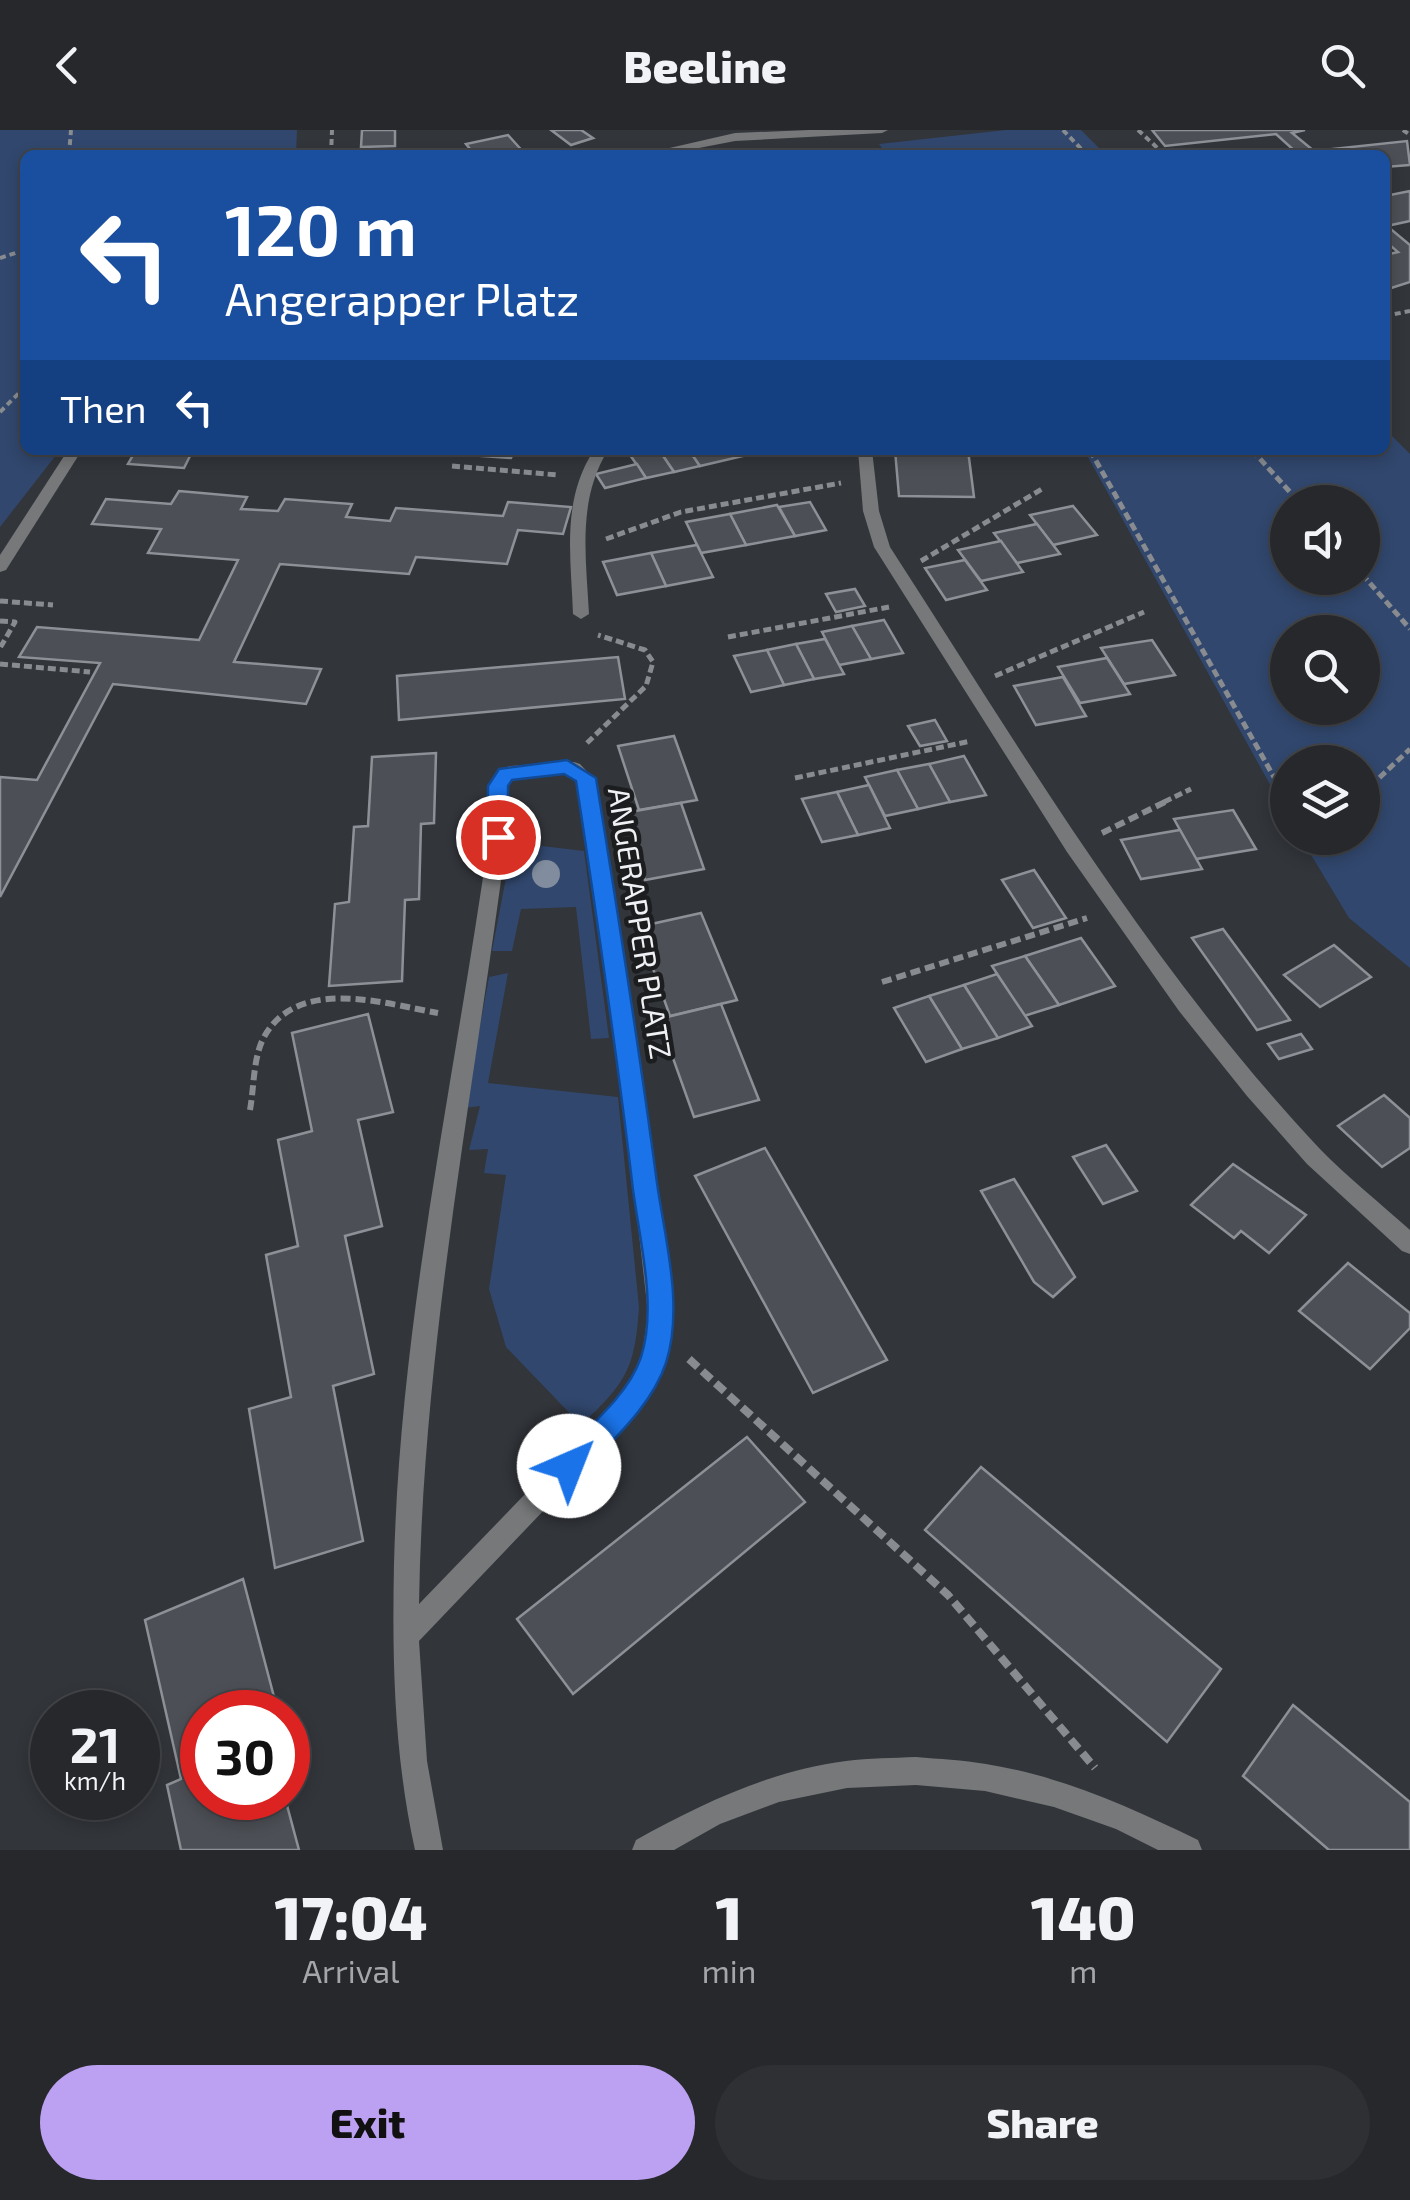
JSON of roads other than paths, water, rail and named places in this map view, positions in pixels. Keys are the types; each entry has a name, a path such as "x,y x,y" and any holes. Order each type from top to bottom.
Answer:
{"street":[{"path":"666,150 766,135 882,130"},
{"path":"766,135 775,150"},
{"path":"0,567 72,455"},
{"path":"581,614 584,478 598,455"},
{"path":"865,455 871,511 882,547 1117,909 1254,1090 1315,1158 1410,1244"},
{"name":"ANGERAPPER PLATZ","path":"406,1636 623,1410 652,1366 660,1338 658,1285 629,1057 588,782 574,768 510,772 498,782 498,837 435,1234 414,1407 405,1532 406,1636 414,1764 429,1850"},
{"path":"646,1850 706,1816 794,1782 894,1769 951,1772 1028,1785 1144,1826 1188,1850"}]}
